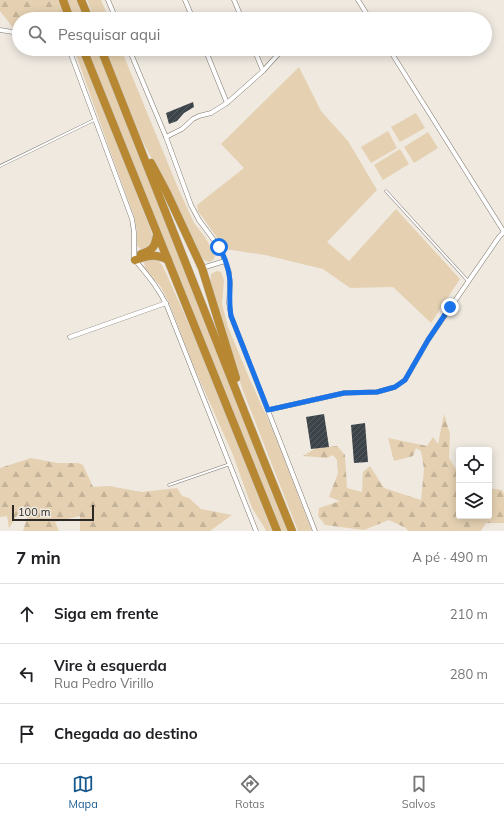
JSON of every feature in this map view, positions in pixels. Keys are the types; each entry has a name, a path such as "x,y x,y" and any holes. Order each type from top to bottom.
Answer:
{"highway":[{"path":"63,0 67,12"},
{"path":"81,0 86,12"},
{"path":"85,56 277,531"},
{"path":"104,56 292,531"},
{"path":"133,128 167,193 202,268 235,374 242,406"},
{"path":"135,258 150,250 155,244 157,235"},
{"path":"135,258 154,256 168,260"}],"street":[{"path":"108,0 113,12"},
{"path":"185,0 190,12"},
{"path":"234,0 239,12"},
{"path":"358,0 366,12"},
{"path":"0,30 12,31"},
{"path":"72,56 132,219 135,258 157,287 166,303 256,531"},
{"path":"132,56 166,137 191,205 199,220 221,250 230,282 229,303 231,316 315,531"},
{"path":"208,56 227,103"},
{"path":"257,56 263,71"},
{"path":"166,137 182,129 193,119 227,103 263,71 277,56"},
{"path":"268,410 344,393 377,392 395,387 405,380 428,340 468,281 504,232 393,56"},
{"path":"202,268 225,261"},
{"path":"70,337 166,303"}],"lane":[{"path":"0,166 96,119"},
{"path":"386,191 468,281"},
{"path":"169,485 230,464"}],"green space":[{"path":"0,0 59,0 64,12 12,12 12,26 0,11"},
{"path":"66,0 78,0 82,12 71,12"},
{"path":"87,0 101,0 106,12 91,12"},
{"path":"76,56 83,56 151,231 153,240 148,249 142,250 137,246 137,231 134,216"},
{"path":"89,56 100,56 288,531 281,531"},
{"path":"108,56 124,56 178,188 194,223 205,237 215,256 213,260 209,262 204,260 199,255 132,121"},
{"path":"299,67 321,111 348,141 377,190 327,242 349,261 396,209 460,279 431,323 393,287 350,288 323,269 265,255 225,249 198,211 197,205 244,168 221,144"},
{"path":"416,113 425,128 400,142 391,127"},
{"path":"388,131 397,148 371,163 361,147"},
{"path":"428,132 438,148 414,163 404,147"},
{"path":"400,149 409,164 383,180 374,165"},
{"path":"147,259 155,259 163,266 202,354 272,531 266,531 252,508 233,455 193,365 170,305 161,287 145,268 144,262"},
{"path":"217,271 221,272 224,280 222,304 228,327 272,428 312,531 298,531 243,391 210,287 211,274"},
{"path":"444,414 450,434 449,458 456,469 456,519 492,519 492,488 502,490 504,494 504,523 486,523 481,531 408,531 406,528 389,520 364,530 325,525 318,516 319,508 340,501 329,497 338,473 337,460 333,455 327,458 303,456 316,448 337,446 345,455 347,488 362,492 363,472 370,466 384,488 421,500 424,469 421,451 416,448 413,456 394,461 388,438 427,446 433,437 438,444"},
{"path":"31,458 57,463 78,463 83,465 93,487 109,486 142,492 177,488 182,496 189,498 201,509 232,515 210,531 80,531 80,516 55,522 59,531 23,531 28,514 18,514 9,528 7,516 0,517 0,468"}],"building":[{"path":"193,102 194,107 184,113 177,121 169,124 166,113"},
{"path":"324,414 329,447 311,449 306,417"},
{"path":"365,423 368,462 354,463 351,425"}],"route":[{"path":"219,247 222,252 230,282 229,303 231,316 268,410 344,393 377,392 395,387 405,380 428,340 450,307"}]}
